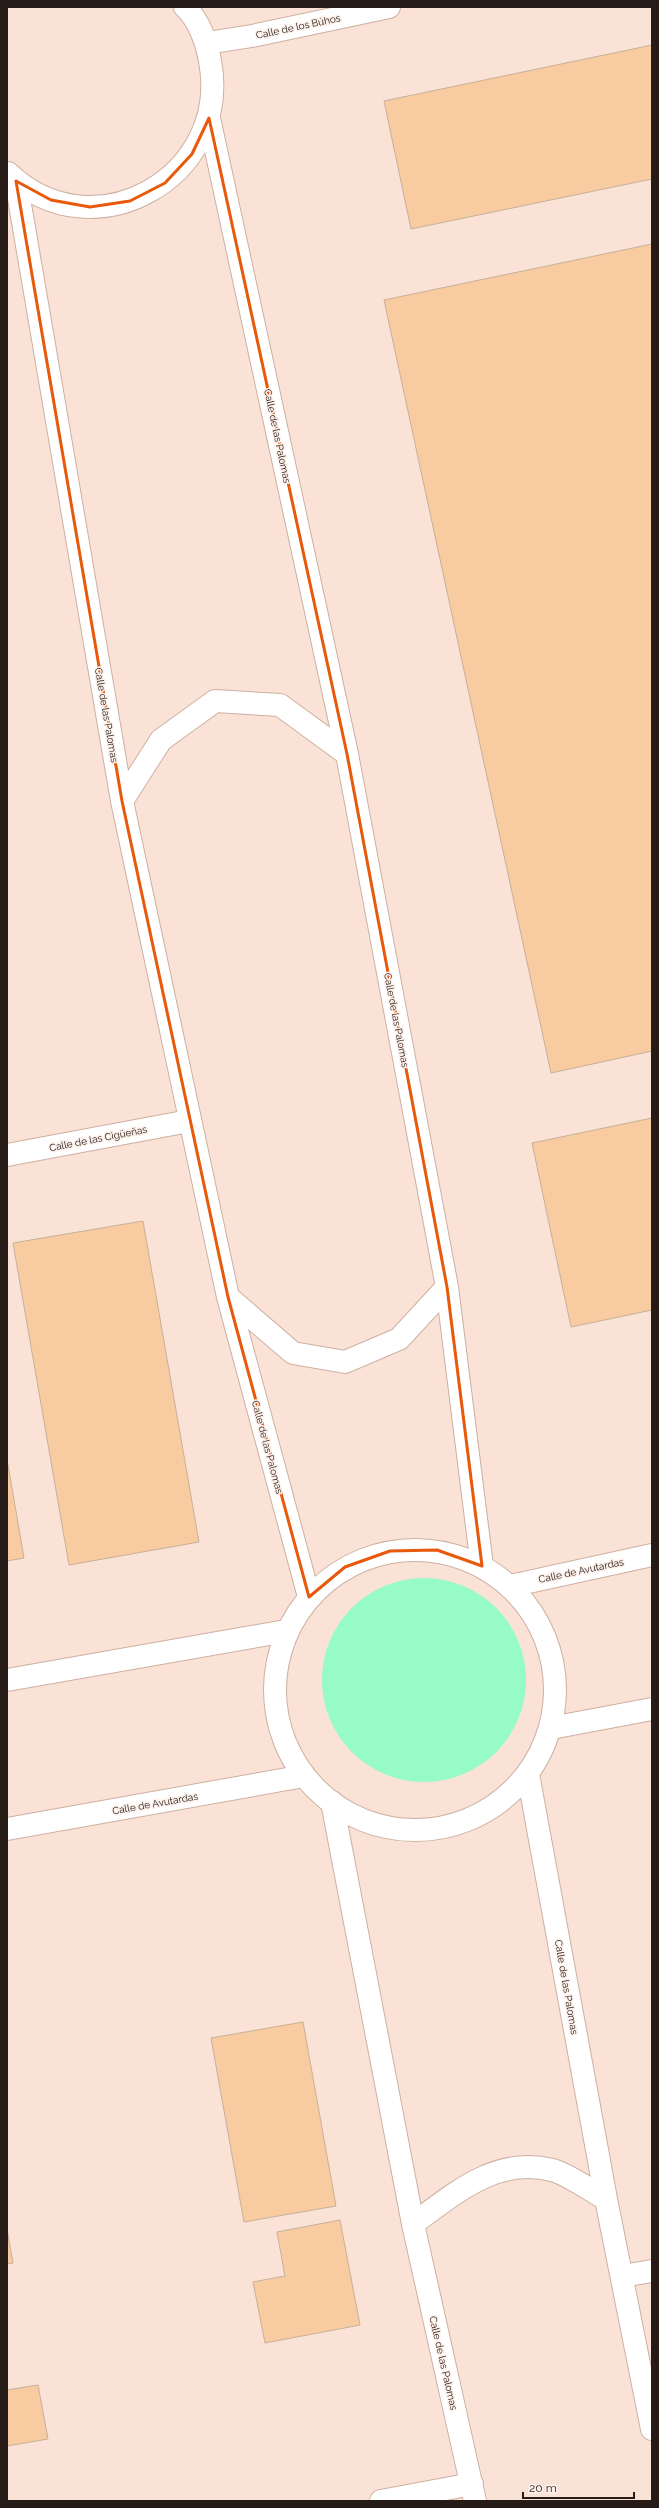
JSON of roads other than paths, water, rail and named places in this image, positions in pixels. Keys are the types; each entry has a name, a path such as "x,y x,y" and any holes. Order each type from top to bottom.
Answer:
{"street":[{"path":"11,176 51,200 90,207 130,201 165,183 192,154 209,118 214,80 207,43 185,7"},
{"name":"Calle de los Búhos","path":"207,43 252,36 388,7"},
{"name":"Calle de las Palomas","path":"209,118 347,754 447,1287 482,1566"},
{"name":"Calle de las Palomas","path":"11,176 122,800 189,1121 228,1297 309,1597"},
{"path":"122,800 161,740 216,701 280,705 347,754"},
{"name":"Calle de las Cigüeñas","path":"7,1155 189,1121"},
{"path":"228,1297 293,1353 345,1362 399,1339 447,1287"},
{"path":"437,1550 482,1566 510,1586 535,1616 550,1652 556,1689 551,1728 542,1752 528,1774 496,1805 457,1824 414,1830 371,1823 332,1802 304,1776 285,1742 275,1706 276,1667 286,1631 309,1597 345,1567 390,1551 437,1550"},
{"name":"Calle de Avutardas","path":"510,1586 652,1555"},
{"path":"7,1680 286,1631"},
{"path":"551,1728 652,1709"},
{"name":"Calle de las Palomas","path":"528,1774 606,2199 652,2429"},
{"name":"Calle de Avutardas","path":"7,1829 304,1776"},
{"name":"Calle de las Palomas","path":"332,1802 412,2224 474,2493"},
{"path":"412,2224 467,2184 509,2168 552,2170 606,2199"},
{"path":"622,2276 652,2271"},
{"path":"381,2501 474,2493"}]}
